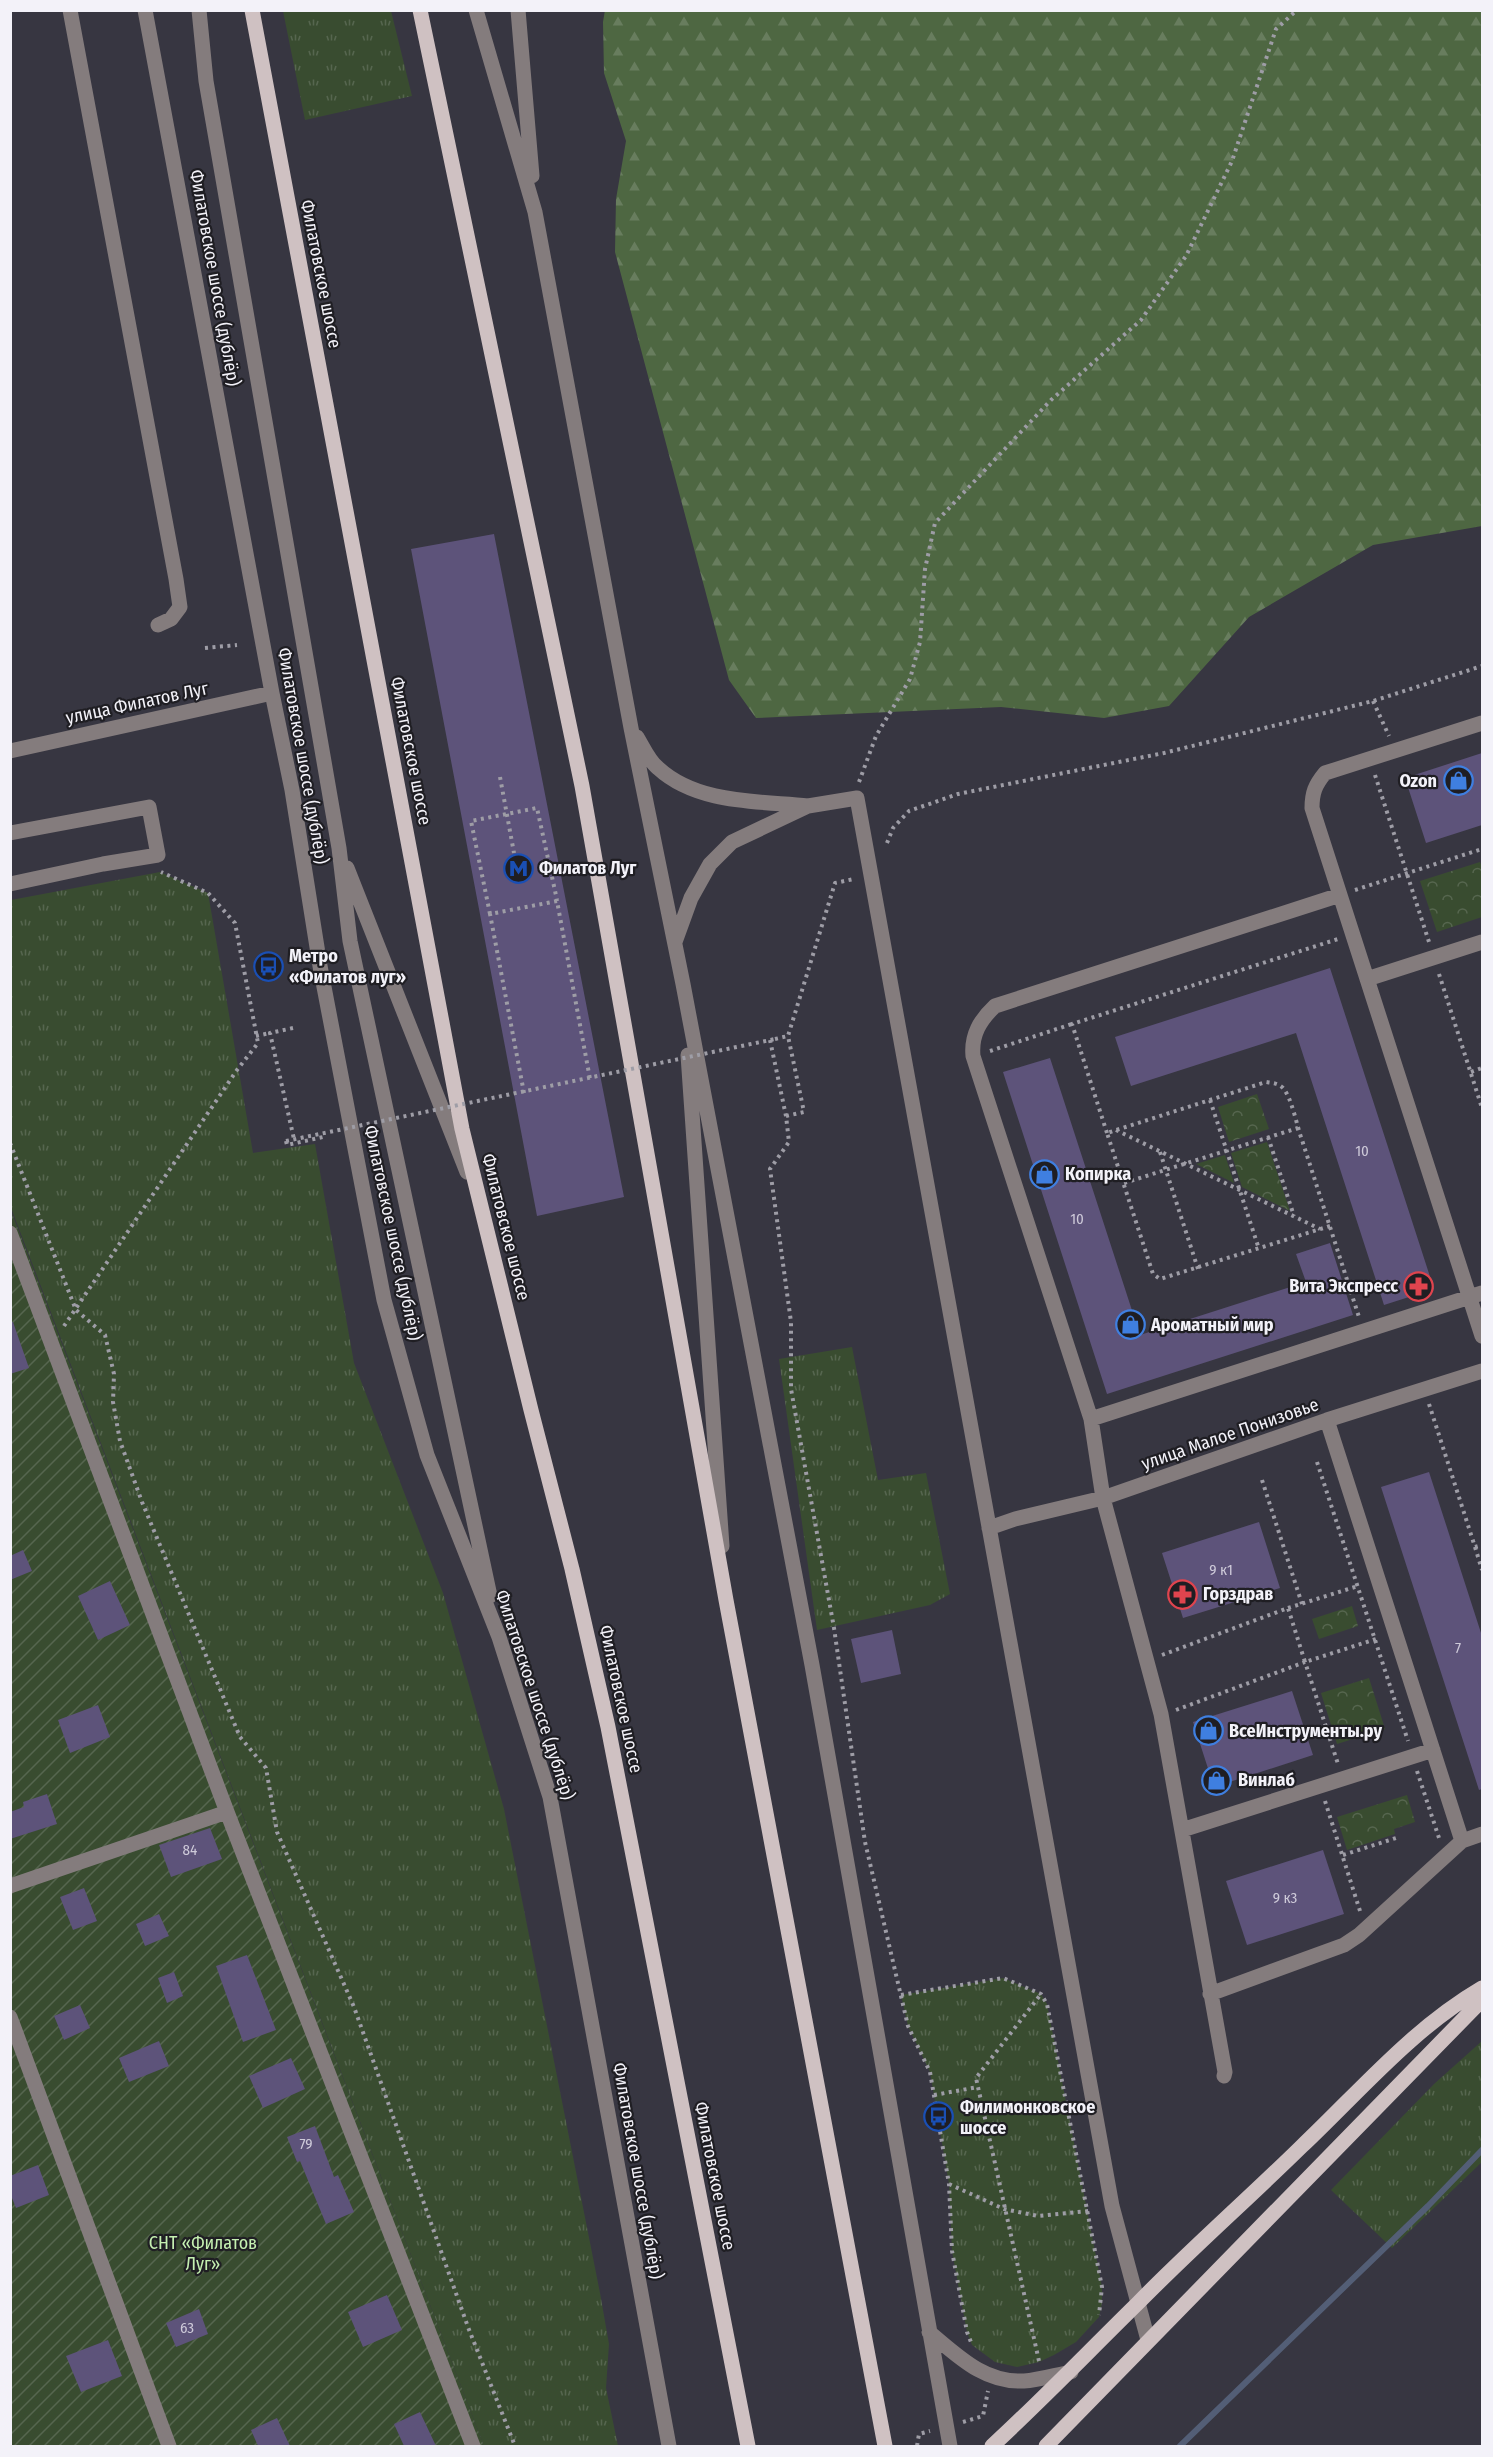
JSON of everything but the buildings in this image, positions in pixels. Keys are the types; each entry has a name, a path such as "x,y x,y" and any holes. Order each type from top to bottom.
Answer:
{"main road":[{"name":"Филатовское шоссе","path":"252,10 460,1118 572,1569 608,1727 748,2446"},
{"path":"420,10 582,786 726,1599 885,2446"},
{"path":"992,2446 1071,2372 1138,2302 1304,2145 1384,2064 1432,2022 1482,1988"},
{"path":"1046,2446 1482,2000"}],"street":[{"path":"70,10 176,579 180,607 171,619 158,625"},
{"name":"Филатовское шоссе (дублёр)","path":"145,10 292,790 320,966 384,1300 427,1455 499,1638 550,1797 669,2446"},
{"path":"199,10 206,81 339,848 350,940 499,1638"},
{"path":"476,10 535,212 812,1665 950,2446"},
{"path":"518,10 535,212"},
{"name":"улица Филатов Луг","path":"10,751 272,693"},
{"path":"1482,723 1325,773 1312,792 1312,808 1367,979 1476,1295 1482,1336"},
{"path":"632,728 657,768 682,784 716,797 808,806 857,798 1112,2206 1148,2340"},
{"path":"675,942 691,898 710,864 732,842 808,806"},
{"path":"10,832 149,807 158,855 10,884"},
{"path":"339,848 480,1205"},
{"path":"1224,2076 1162,1715 1103,1498 1091,1419 974,1056 973,1040 977,1027 995,1006 1340,895"},
{"path":"1367,979 1482,942"},
{"path":"683,984 726,1599"},
{"path":"10,1233 227,1812 472,2446"},
{"path":"1091,1419 1476,1295"},
{"name":"улица Малое Понизовье","path":"989,1528 1015,1519 1103,1498 1327,1420 1482,1371"},
{"path":"1327,1420 1462,1841"},
{"path":"1182,1830 1433,1750"},
{"path":"10,1886 227,1812"},
{"path":"1210,1994 1344,1945 1366,1929 1462,1841 1482,1834"},
{"path":"10,2017 169,2446"},
{"path":"929,2332 973,2368 993,2377 1025,2380 1071,2372"}],"path":[{"path":"857,798 860,777 876,736 910,679 920,642 925,569 935,523 1051,400 1141,320 1186,256 1232,161 1276,28 1297,10"},
{"path":"205,648 237,645"},
{"path":"887,843 893,828 909,811 958,794 1164,753 1373,700 1482,666"},
{"path":"1373,700 1395,751"},
{"path":"1370,759 1482,1108"},
{"path":"500,777 514,853"},
{"path":"524,1093 471,821 537,808 590,1079"},
{"path":"1340,895 1482,851"},
{"path":"58,1334 237,1070 258,1043 235,923 208,893 160,872"},
{"path":"786,1116 804,1113 788,1036 836,883 854,879"},
{"path":"490,914 557,901"},
{"path":"974,1056 1353,934"},
{"path":"1072,1024 1156,1278 1164,1280 1330,1226"},
{"path":"256,1036 294,1028"},
{"path":"270,1033 294,1139"},
{"path":"323,1137 287,1145 286,1141 788,1036"},
{"path":"770,1040 786,1116 789,1142 771,1169 791,1322 791,1389 834,1628 865,1842 908,2026 930,2072 950,2184 952,2251 967,2332 972,2345 977,2348"},
{"path":"1471,1072 1482,1068"},
{"path":"1107,1133 1266,1082 1275,1083 1282,1088 1298,1128 1358,1314"},
{"path":"1210,1100 1259,1249"},
{"path":"1124,1183 1298,1128"},
{"path":"1116,1130 1321,1229"},
{"path":"1268,1137 1294,1216"},
{"path":"10,1143 76,1310 105,1335 114,1374 113,1402 123,1451 240,1737 266,1768 277,1832 354,2007 468,2327 515,2446"},
{"path":"1160,1151 1198,1269"},
{"path":"1424,1389 1482,1570"},
{"path":"1317,1462 1444,1857"},
{"path":"1262,1480 1302,1604"},
{"path":"1475,1547 1482,1545"},
{"path":"1147,1660 1288,1608 1378,1580"},
{"path":"1288,1608 1343,1779"},
{"path":"1162,1715 1305,1662 1395,1633"},
{"path":"1320,1786 1366,1929"},
{"path":"1342,1855 1396,1838"},
{"path":"901,1995 1003,1978 1041,1994 1047,2004 1089,2211 1102,2287 1102,2303 1098,2317"},
{"path":"1039,2362 976,2078 1041,1994"},
{"path":"934,2095 978,2087"},
{"path":"950,2184 1004,2209 1038,2216 1089,2211 1112,2206"},
{"path":"1028,2364 1047,2359"}],"green space":[{"path":"605,10 1482,11 1482,526 1373,545 1249,617 1169,706 1104,718 1001,707 756,718 729,680 615,252 616,199 626,141 604,73 603,22"},
{"path":"283,11 391,11 412,96 305,120"},
{"path":"1480,862 1482,917 1437,932 1420,881"},
{"path":"160,872 208,893 253,1153 315,1144 354,1363 443,1593 504,1809 600,2293 609,2344 606,2388 618,2446 484,2446 11,1208 11,900"},
{"path":"1257,1094 1269,1129 1229,1142 1218,1107"},
{"path":"1267,1142 1290,1211 1242,1187 1231,1153"},
{"path":"1225,1155 1234,1183 1196,1164"},
{"name":"СНТ «Филатов Луг»","path":"10,1208 484,2446 11,2446"},
{"path":"852,1347 878,1480 926,1473 950,1594 930,1605 817,1630 779,1359"},
{"path":"1352,1606 1358,1626 1319,1639 1312,1619"},
{"path":"1369,1678 1385,1729 1337,1744 1321,1693"},
{"path":"1407,1795 1415,1822 1394,1829 1395,1834 1347,1850 1337,1817"},
{"path":"1003,1978 1041,1994 1047,2004 1102,2287 1099,2317 1076,2342 1039,2362 1017,2367 995,2362 972,2345 967,2332 952,2251 949,2184 930,2072 908,2026 901,1995"},
{"path":"1482,2041 1482,2162 1392,2248 1331,2190 1434,2084"}],"waterway":[{"path":"1180,2446 1428,2206 1482,2150"}],"place":[{"name":"Ozon","path":"1458,781"},
{"name":"Филатов Луг","path":"518,868"},
{"name":"Метро «Филатов луг»","path":"268,966"},
{"name":"Копирка","path":"1044,1174"},
{"name":"Вита Экспресс","path":"1419,1286"},
{"name":"Ароматный мир","path":"1130,1325"},
{"name":"Горздрав","path":"1182,1594"},
{"name":"ВсеИнструменты.ру","path":"1208,1731"},
{"name":"Винлаб","path":"1217,1780"},
{"name":"Филимонковское шоссе","path":"939,2117"}]}
